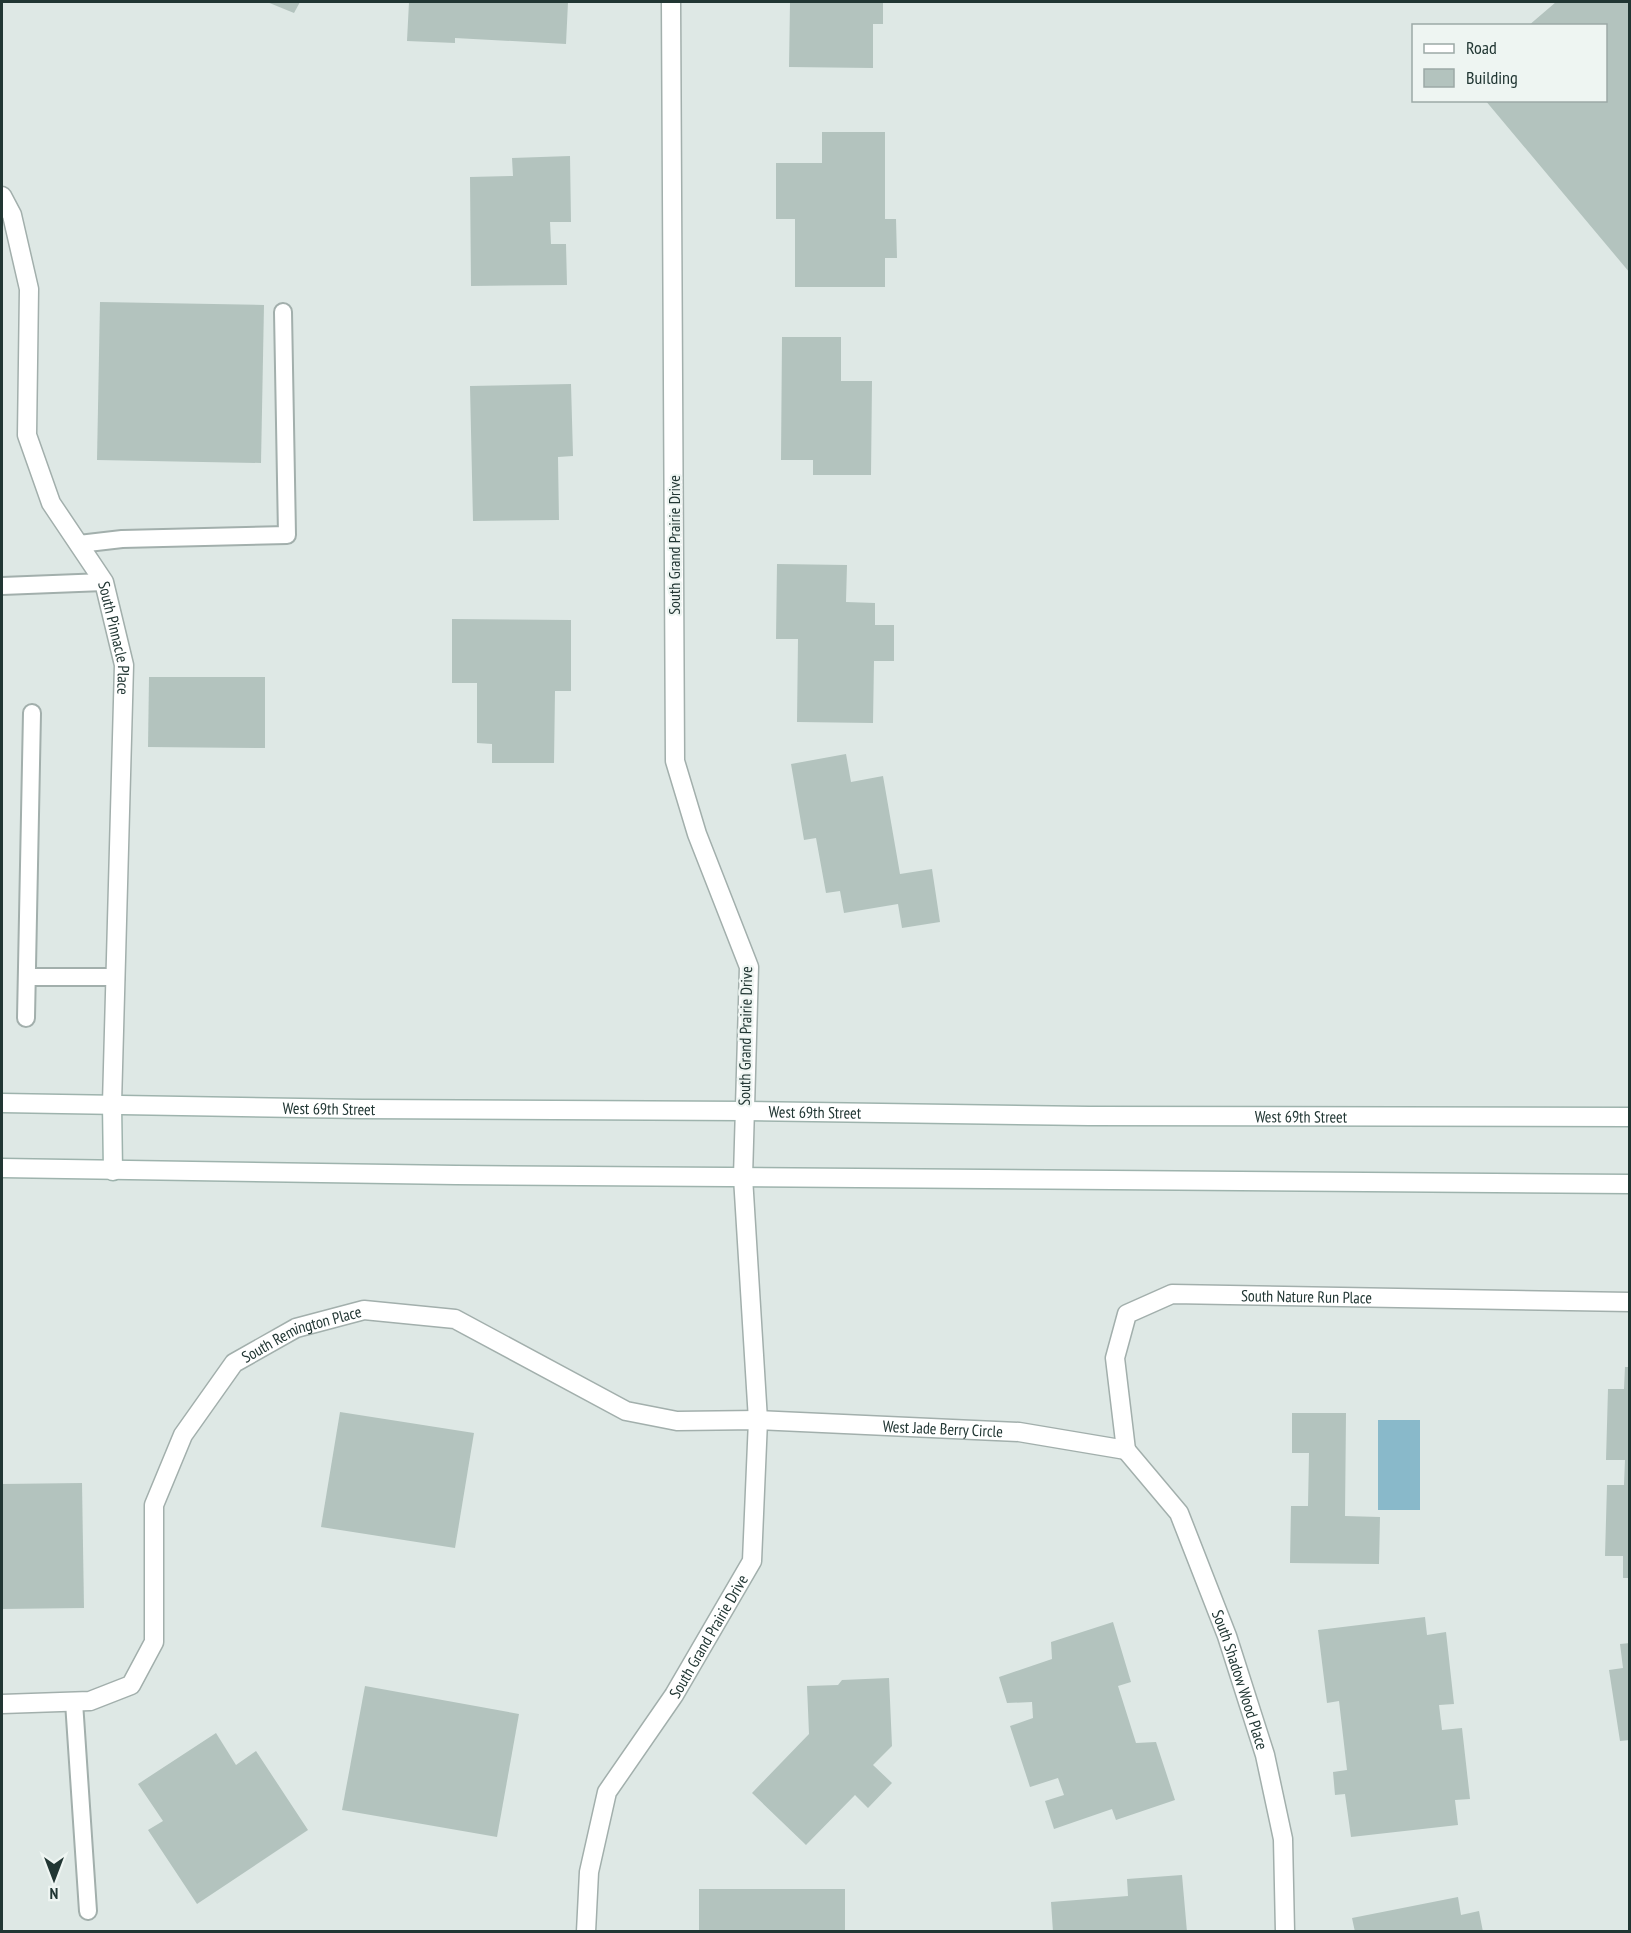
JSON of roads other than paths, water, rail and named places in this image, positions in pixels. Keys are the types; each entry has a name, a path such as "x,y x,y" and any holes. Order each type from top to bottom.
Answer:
{"street":[{"name":"South Grand Prairie Drive","path":"586,1932 589,1872 607,1792 674,1695 752,1562 758,1420 743,1177 749,967 697,834 675,762 671,2"},
{"name":"South Pinnacle Place","path":"2,196 12,215 29,289 27,435 51,503 104,582 124,665 112,1104 113,1171"},
{"name":"West 69th Street","path":"2,1102 362,1109 1089,1116 1629,1117"},
{"path":"2,1168 113,1171 1629,1184"},
{"name":"South Nature Run Place","path":"1126,1450 1115,1358 1127,1314 1172,1294 1629,1302"},
{"name":"South Remington Place","path":"2,1704 90,1701 131,1686 154,1642 154,1505 183,1435 234,1363 296,1328 364,1310 455,1319 626,1412 677,1421 758,1420"},
{"name":"West Jade Berry Circle","path":"758,1420 1019,1432 1126,1450"},
{"name":"South Shadow Wood Place","path":"1126,1450 1179,1513 1227,1636 1265,1755 1283,1839 1285,1932"}],"lane":[{"path":"79,544 122,539 287,535 283,312"},
{"path":"2,586 104,582"},
{"path":"26,1018 32,713"},
{"path":"27,977 116,977"},
{"path":"74,1702 88,1911"}],"water":[{"path":"1378,1420 1420,1420 1420,1510 1378,1510"}]}
